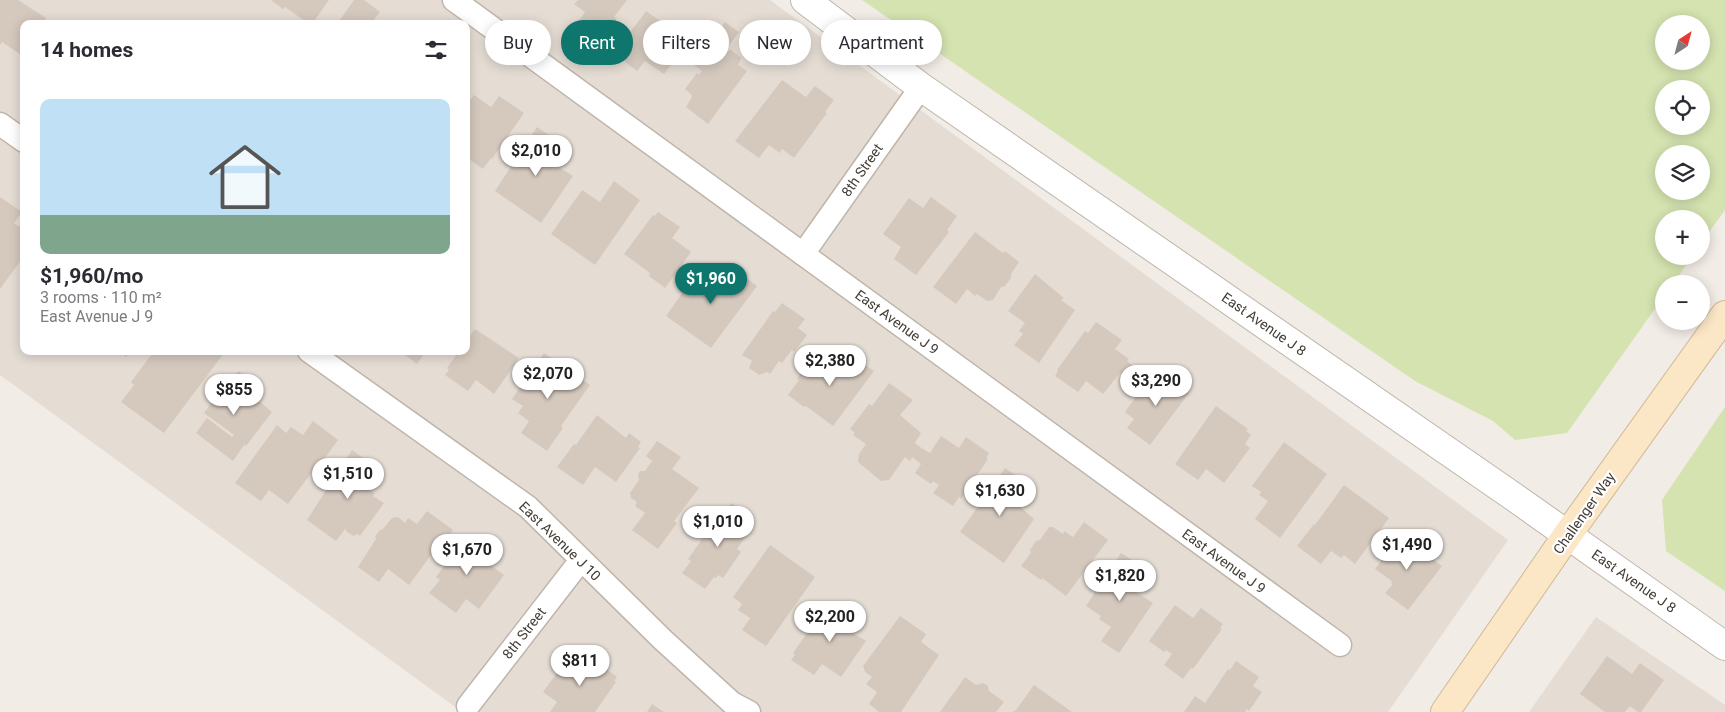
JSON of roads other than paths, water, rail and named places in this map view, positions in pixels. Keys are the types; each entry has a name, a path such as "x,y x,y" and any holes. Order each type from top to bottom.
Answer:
{"main road":[{"name":"Challenger Way","path":"1445,712 1568,534 1725,315"}],"street":[{"name":"East Avenue J 8","path":"805,0 921,87 1568,534 1725,646"},
{"name":"East Avenue J 9","path":"458,11 803,254 1340,645"},
{"name":"8th Street","path":"803,254 921,87"},
{"path":"0,124 20,138"},
{"name":"East Avenue J 10","path":"315,355 528,507 663,640 732,703 749,712"},
{"name":"8th Street","path":"468,706 581,560"}]}
